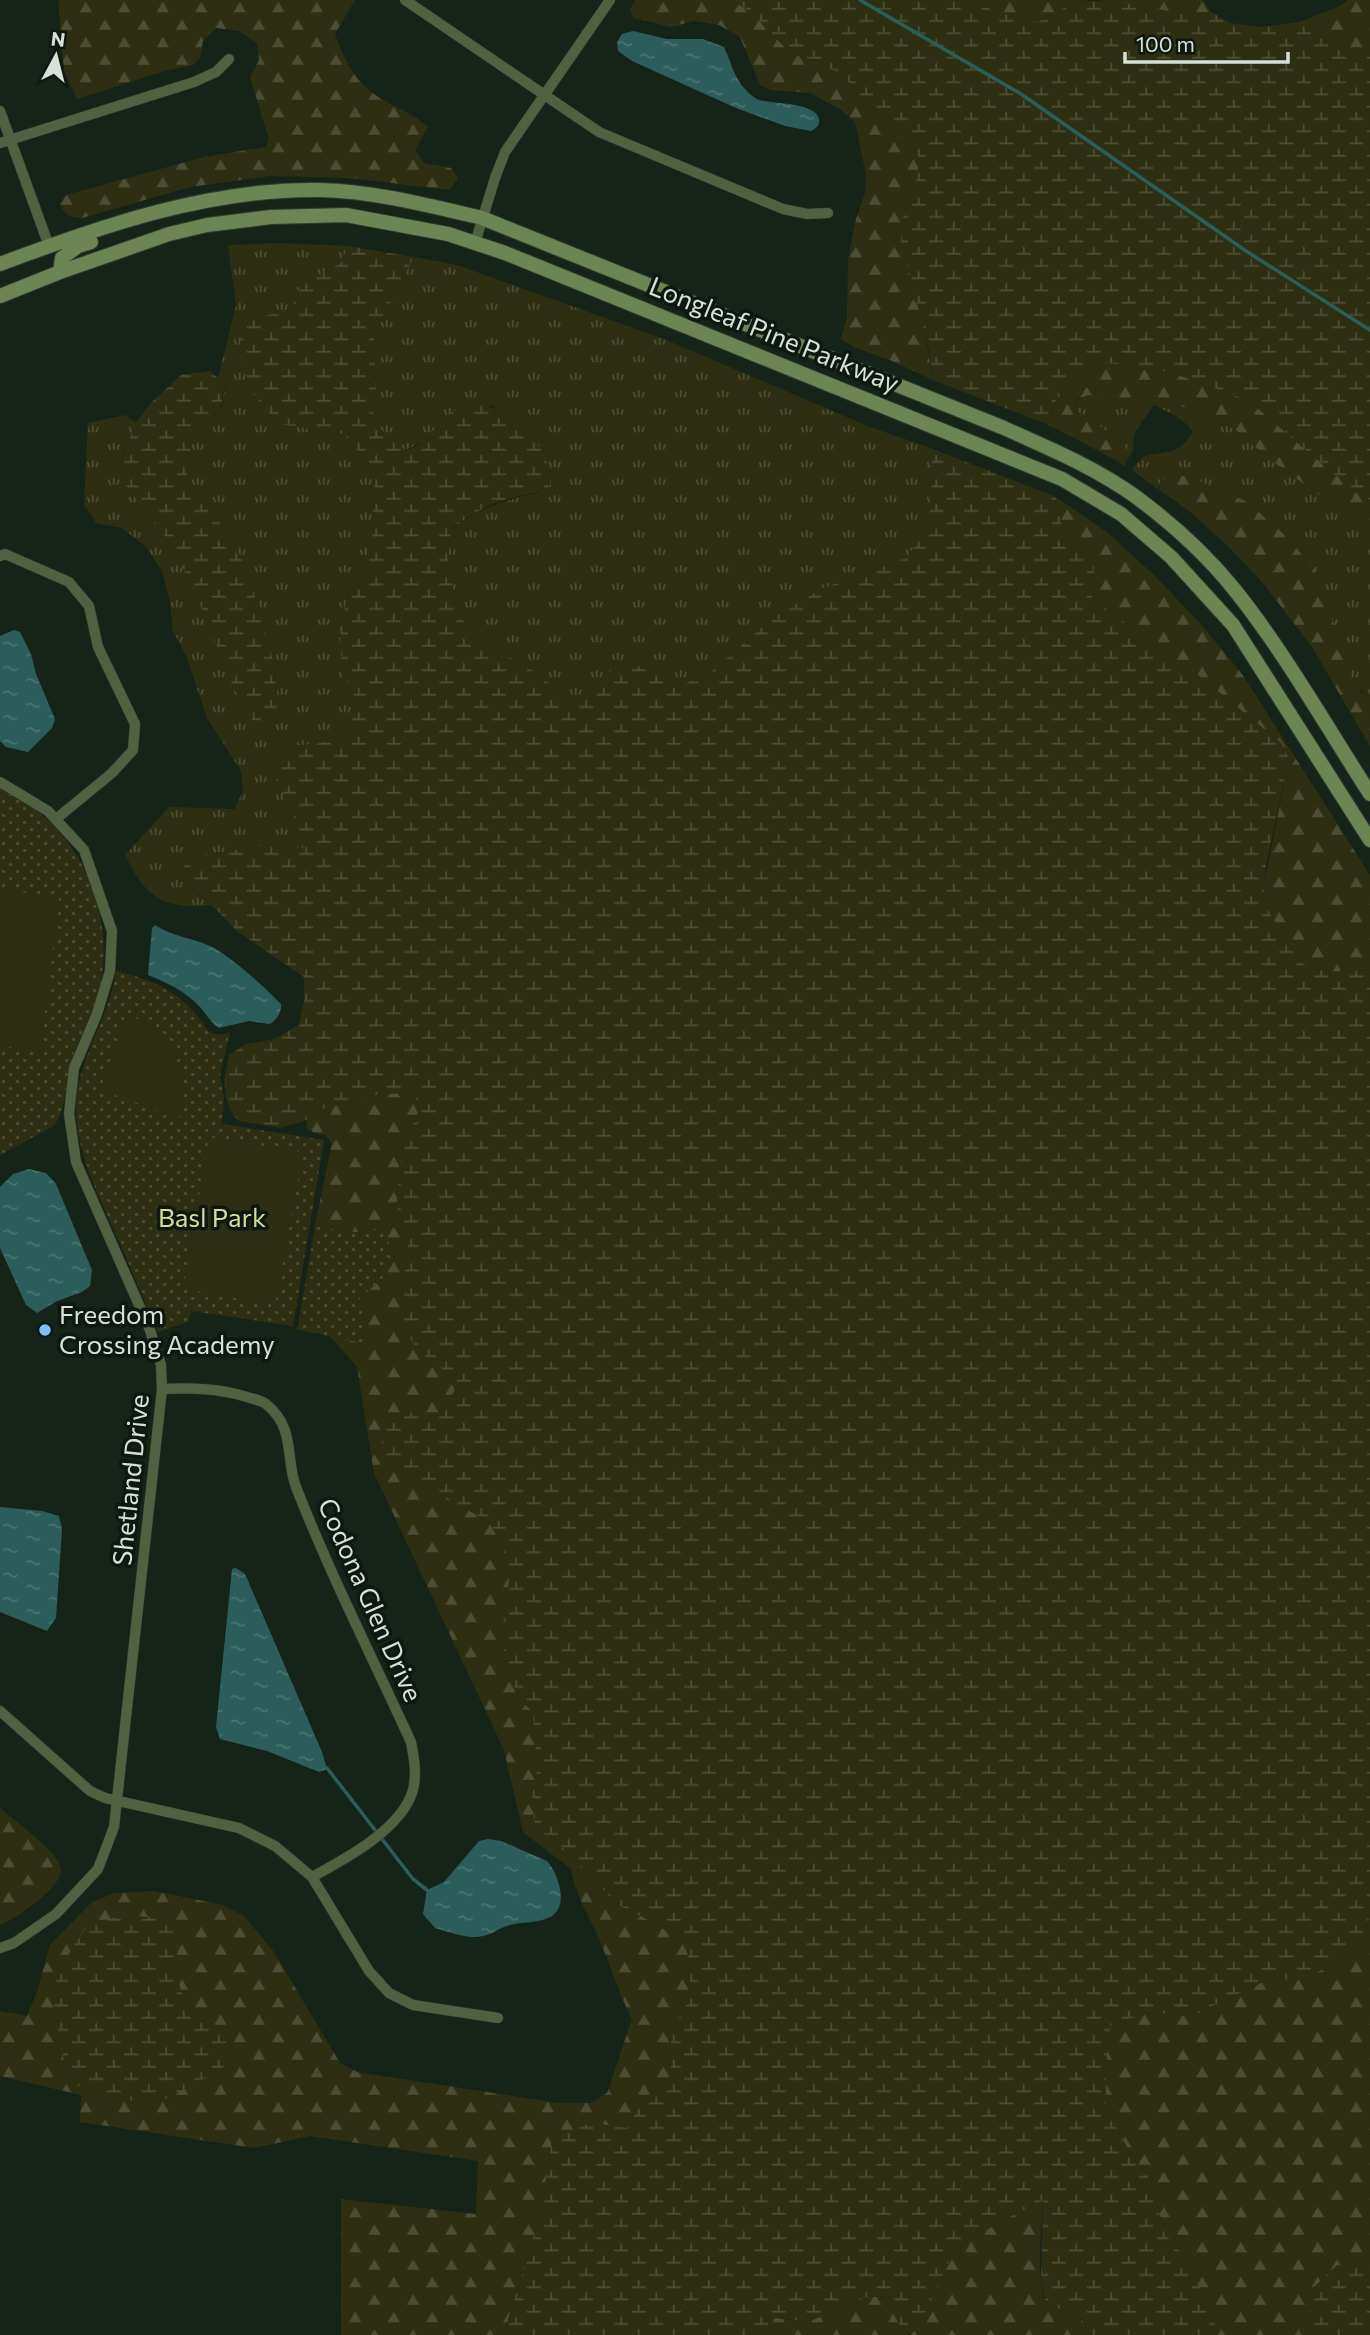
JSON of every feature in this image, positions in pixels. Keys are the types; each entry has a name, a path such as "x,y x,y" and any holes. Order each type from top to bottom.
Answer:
{"main road":[{"name":"Longleaf Pine Parkway","path":"0,264 49,246 196,202 260,192 323,190 426,205 482,218 1004,428 1076,460 1130,493 1166,521 1233,587 1261,625 1370,794"},
{"path":"60,272 62,258 78,246 194,211 196,202"},
{"name":"Longleaf Pine Parkway","path":"0,296 169,234 207,225 271,217 345,215 447,234 505,253 1062,479 1121,513 1171,557 1233,625 1370,840"},
{"path":"1151,539 1166,521"}],"street":[{"path":"405,0 598,132 783,209 807,214 828,213"},
{"path":"475,243 505,152 610,0"},
{"path":"0,143 194,82 216,72 229,59"},
{"path":"0,111 49,246"},
{"path":"0,556 5,555 69,582 89,606 98,647 135,724 133,750 112,773 56,820"},
{"name":"Shetland Drive","path":"0,782 48,811 84,850 112,930 110,971 97,1014 74,1068 69,1114 76,1162 150,1329 161,1365 162,1389 114,1827 98,1869 56,1914 14,1943 0,1948"},
{"name":"Codona Glen Drive","path":"162,1389 201,1388 230,1392 264,1402 280,1418 290,1446 294,1480 315,1535 411,1742 415,1767 412,1791 398,1819 348,1858 312,1877"},
{"path":"0,1711 90,1791 105,1798 239,1828 275,1846 312,1877 369,1971 389,1993 412,2005 499,2018"}],"green space":[{"path":"58,0 355,0 335,34 351,69 369,90 428,127 415,150 424,163 451,168 458,179 449,190 350,178 270,176 190,187 82,218 68,215 60,204 66,195 204,157 266,147 269,139 250,77 259,60 257,43 239,31 216,28 203,41 200,58 193,65 164,71 77,99 64,70"},
{"path":"635,0 731,0 750,11 790,53 820,62 845,78 887,126 918,150 918,175 904,210 933,380 856,348 841,339 847,317 848,259 856,219 865,193 866,174 855,122 840,109 810,93 771,90 760,85 740,37 719,25 694,21 671,27 634,18 630,10"},
{"path":"731,0 973,0 994,11 1038,22 1079,0 1125,3 1185,14 1211,12 1230,23 1262,27 1299,22 1326,41 1362,52 1370,47 1370,500 1334,474 1248,400 1170,372 1108,363 1084,368 1056,400 1049,425 933,380 928,345 901,242 904,210 918,175 918,150 887,126 845,78 820,62 790,53 750,11"},
{"path":"973,0 1079,0 1038,22 994,11"},
{"path":"1097,0 1203,0 1211,12 1185,14"},
{"path":"1348,0 1370,0 1370,47 1362,52 1326,41 1299,22 1341,6"},
{"path":"280,243 348,246 341,263 300,285 296,299 286,314 272,314 242,323 279,424 343,434 375,470 372,539 365,577 348,595 340,625 342,672 354,695 354,710 349,736 316,744 292,746 276,780 293,814 305,849 275,844 191,857 177,876 212,905 181,905 169,903 149,891 125,855 169,807 235,809 243,790 241,771 207,718 187,658 173,631 170,601 162,571 147,548 122,528 96,523 84,504 88,423 125,415 136,422 120,463 124,483 172,546 195,592 234,689 255,723 271,721 277,694 275,667 251,583 237,548 187,476 192,437 222,407 225,384 218,378 236,305 228,245"},
{"path":"348,246 414,257 374,334 376,399 372,421 405,450 422,442 445,417 456,410 466,405 487,406 521,426 543,453 551,477 551,486 492,504 452,528 448,557 457,612 481,644 518,661 545,679 564,698 589,694 612,667 636,665 682,685 711,672 775,616 824,588 906,558 925,533 931,504 933,449 1056,497 1064,537 1094,566 1092,599 1126,623 1132,642 1182,662 1281,743 1289,759 1266,865 1266,906 1283,937 1303,964 1327,972 1370,970 1370,1915 1362,1941 1336,1963 1301,1980 1269,1979 1192,2016 1153,2013 1123,2020 1112,2019 1107,2049 1105,2106 1130,2153 1151,2181 1165,2234 1191,2265 1217,2335 1090,2335 1080,2316 1046,2304 1041,2281 1043,2200 1007,2218 957,2250 911,2335 901,2328 891,2309 893,2296 867,2297 808,2322 769,2317 767,2335 500,2335 506,2327 540,2216 552,2141 582,2125 600,2124 626,2128 641,2105 671,2076 671,2033 691,1996 687,1944 653,1922 616,1904 571,1854 535,1828 532,1795 537,1770 533,1712 520,1699 509,1677 503,1656 509,1580 502,1543 490,1523 426,1485 391,1470 380,1448 387,1421 409,1412 434,1417 446,1407 455,1390 450,1375 416,1349 405,1329 401,1301 408,1248 397,1206 400,1158 420,1107 412,1092 362,1096 324,1109 309,1107 307,1120 281,1128 239,1121 233,1115 226,1098 224,1079 229,1055 246,1044 275,1039 299,1025 304,1001 304,977 237,931 207,900 177,876 191,857 275,844 304,849 293,814 276,780 276,759 292,746 316,744 349,735 354,695 342,672 340,625 348,595 365,577 372,539 375,470 343,434 279,424 253,394 239,352 242,323 272,314 286,314 296,299 300,285 341,263"},
{"path":"414,257 457,265 664,339 870,427 933,449 931,504 925,533 906,558 824,588 711,672 682,685 636,665 589,694 564,698 545,679 518,661 481,644 457,612 448,557 452,529 492,506 537,493 551,472 530,434 492,405 437,426 423,442 405,450 371,421 376,399 374,334"},
{"path":"1108,363 1170,372 1248,400 1334,474 1370,500 1370,537 1340,510 1268,458 1236,430 1167,400 1142,397 1118,400 1088,395 1076,400 1078,412 1124,443 1127,453 1121,459 1112,458 1049,425 1056,400 1084,368"},
{"path":"209,371 225,383 221,407 192,437 187,476 237,548 251,583 275,667 277,712 271,721 255,724 234,689 195,592 172,546 124,483 120,464 136,422 153,401 181,375"},
{"path":"1088,395 1118,400 1142,397 1167,400 1236,430 1268,458 1340,510 1370,537 1370,695 1354,682 1340,647 1160,481 1159,490 1132,470 1142,457 1171,451 1183,445 1193,431 1189,426 1154,405 1136,430 1134,448 1124,466 1112,458 1121,459 1124,443 1078,412 1076,401"},
{"path":"1173,473 1198,480 1247,502 1286,536 1318,574 1351,677 1362,693 1370,695 1370,746 1312,647 1263,583 1227,545 1189,511 1160,490 1160,481"},
{"path":"1056,497 1108,533 1155,576 1198,621 1242,674 1370,875 1370,970 1327,972 1303,964 1283,937 1266,906 1264,885 1289,759 1281,743 1182,662 1132,642 1126,623 1092,599 1094,566 1064,537"},
{"path":"0,787 40,813 74,851 95,896 104,945 98,996 73,1055 59,1118 54,1126 0,1155"},
{"path":"0,888 59,899 40,1053 0,1045"},
{"name":"Basl Park","path":"116,971 145,979 180,998 211,1033 230,1032 220,1075 224,1099 222,1124 324,1140 293,1326 191,1311 188,1322 158,1332 92,1181 77,1125 78,1087 109,1001"},
{"path":"128,1014 158,1033 168,1043 174,1055 181,1083 179,1118 106,1092 102,1085"},
{"path":"412,1092 420,1107 400,1158 397,1205 408,1248 401,1301 436,1362 450,1375 455,1390 446,1407 434,1417 409,1412 391,1470 426,1485 490,1523 502,1543 509,1580 503,1656 509,1677 520,1699 533,1712 537,1770 532,1795 535,1828 571,1854 616,1904 653,1922 687,1944 691,1996 671,2033 671,2076 641,2105 626,2129 600,2124 552,2141 540,2216 506,2327 500,2335 341,2335 341,2199 476,2214 478,2161 310,2136 254,2148 80,2122 81,2095 0,2076 0,2011 27,2016 37,1992 50,1945 92,1902 115,1893 154,1891 223,1905 244,1916 274,1952 340,2063 357,2072 558,2103 590,2103 607,2093 632,2019 579,1897 571,1869 523,1832 504,1750 374,1473 357,1367 330,1336 365,1343 360,1298 385,1276 379,1228 346,1232 332,1229 316,1220 332,1143 325,1135 306,1128 309,1107 324,1109 362,1096"},
{"path":"209,1137 303,1152 275,1305 183,1289"},
{"path":"316,1220 332,1229 346,1232 379,1228 392,1248 385,1276 360,1298 366,1344 295,1329 298,1326"},
{"path":"0,1808 44,1845 61,1868 60,1876 47,1893 0,1925"},
{"path":"122,1915 165,1918 177,1941 179,1982 191,2015 221,2033 229,2043 227,2059 221,2072 169,2098 134,2101 105,2097 81,2088 66,2072 51,1992 72,1948 88,1925"},
{"path":"1370,1915 1370,2270 1365,2266 1314,2287 1306,2335 1217,2335 1191,2265 1165,2234 1151,2181 1130,2153 1105,2106 1107,2049 1112,2019 1123,2020 1153,2013 1192,2016 1269,1979 1301,1980 1362,1941"},
{"path":"1043,2199 1040,2267 1046,2304 1080,2316 1090,2335 911,2335 957,2250"},
{"path":"1337,2265 1365,2266 1370,2270 1370,2335 1306,2335 1314,2287"},
{"path":"894,2296 891,2309 901,2328 909,2335 767,2335 768,2317 807,2322 867,2297"}],"water":[{"path":"633,31 667,39 703,39 724,47 738,81 750,94 759,100 810,109 819,119 818,125 811,131 785,126 736,108 632,61 618,51 617,42 622,34"},
{"path":"14,630 20,632 31,654 36,674 55,719 52,728 28,752 6,747 0,741 0,636"},
{"path":"155,925 212,947 228,957 281,1004 277,1018 270,1024 249,1021 219,1028 188,996 148,975 152,928"},
{"path":"29,1169 46,1173 56,1184 92,1270 90,1286 37,1313 26,1305 0,1248 0,1187 13,1174"},
{"path":"0,1507 42,1511 59,1516 62,1529 56,1618 47,1631 0,1612"},
{"path":"236,1568 245,1574 327,1769 319,1772 267,1751 220,1739 216,1727 232,1569"},
{"path":"479,1841 501,1841 547,1861 558,1881 560,1906 545,1919 512,1924 477,1937 435,1928 423,1914 427,1890 444,1882"}],"waterway":[{"path":"860,0 1021,94 1246,251 1370,330"},
{"path":"327,1768 413,1879 427,1890"}],"place":[{"name":"Freedom Crossing Academy","path":"45,1330"}]}
